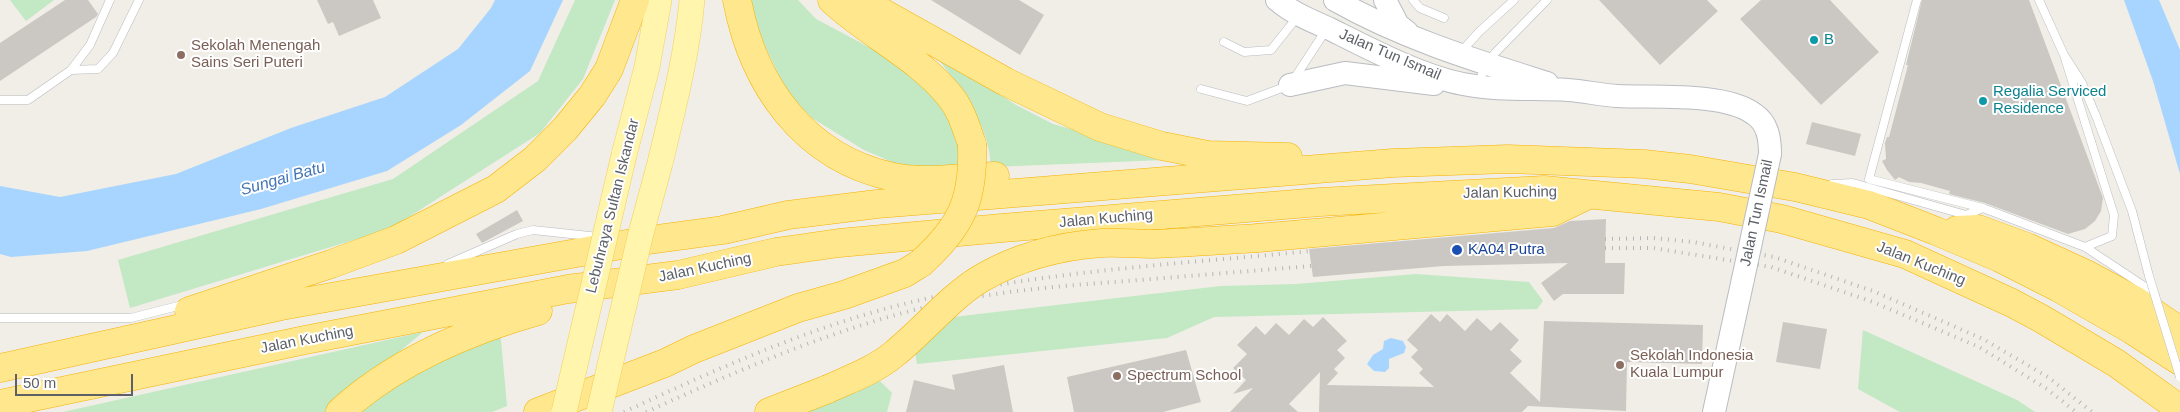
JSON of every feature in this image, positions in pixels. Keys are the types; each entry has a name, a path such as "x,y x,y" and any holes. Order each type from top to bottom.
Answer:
{"highway":[{"path":"116,342 165,319 331,264 396,240 496,189 535,159 592,96 609,69 636,0"},
{"path":"737,0 747,38 768,89 798,125 825,148 867,169 894,177 924,179 1194,173 1212,178"},
{"path":"818,0 854,27 894,48"},
{"path":"538,412 665,363 694,349 798,308 905,273 921,263 948,236 961,215 969,195 973,164 972,144 964,119 950,96 929,74 832,0"},
{"path":"860,0 1006,82 1100,127 1133,138 1208,155 1326,156 1393,163"},
{"path":"0,368 281,306 649,240 722,230 788,216 878,204 1393,163 1508,158 1644,164 1795,186 1869,205 2000,258 2059,288 2132,330 2180,361"},
{"name":"Jalan Kuching","path":"0,404 305,340 568,288 651,280 776,252 839,243 1301,203 1544,190 1719,207 1764,215 1905,254 2012,303 2078,339 2116,363 2180,409"},
{"path":"769,412 828,389 868,370 893,355 961,293 980,280 1017,260 1040,252 1063,247 1103,243 1151,244 1258,238 1553,212 1592,194"},
{"path":"1936,231 1978,229 2028,247 2088,275 2136,301 2180,331"},
{"path":"340,412 378,380 452,341 500,322 651,280"},
{"path":"2116,363 2132,387 2160,412"}],"main road":[{"path":"624,155 636,0"},
{"name":"Lebuhraya Sultan Iskandar","path":"564,412 624,155 647,67 658,0"},
{"path":"599,412 635,255 677,95 690,26 692,0"}],"street":[{"name":"Jalan Tun Ismail","path":"1277,0 1305,7 1327,28 1399,61 1469,85 1499,89 1569,90 1617,96 1698,99 1744,108 1764,123 1768,132 1770,154 1714,412"},
{"path":"1385,0 1398,24 1418,40"},
{"name":"Jalan Tun Ismail","path":"1340,1 1418,40 1458,56 1569,90"},
{"path":"1327,28 1340,1"},
{"path":"1290,85 1345,73 1431,84 1469,85"}],"lane":[{"path":"0,100 28,100 71,70 90,45 110,0"},
{"path":"71,70 98,68 113,53 139,0"},
{"path":"1413,0 1420,8 1444,18"},
{"path":"1458,56 1479,32 1514,0"},
{"path":"1469,85 1486,64 1547,0"},
{"path":"1917,0 1869,179 1983,208 2085,246 2150,290 2180,325"},
{"path":"2039,0 2064,55 2114,215 2112,236 2085,246"},
{"path":"1224,42 1244,52 1271,50 1305,7"},
{"path":"1201,89 1247,102 1290,85 1327,28"},
{"path":"2064,55 2082,83 2132,211 2149,276 2180,377"},
{"path":"1795,186 1853,183 1966,215 1983,208"},
{"path":"0,318 131,318 271,283"}],"green space":[{"path":"10,0 54,0 26,21"},
{"path":"575,0 615,0 583,79 540,133 390,229 130,308 118,260 393,179 538,81"},
{"path":"748,0 798,0 816,19 908,68 937,98 959,136 968,167 906,168 864,150 812,118 787,92 764,44"},
{"path":"928,47 1016,105 1053,124 1123,144 1190,159 991,167 989,150 978,117 960,88"},
{"path":"1416,274 1529,282 1543,301 1537,309 1214,317 1167,338 917,364 915,351 953,317 1221,286 1297,284"},
{"path":"500,329 507,406 492,412 362,412 375,395"},
{"path":"1863,330 2017,400 2035,412 1900,412 1858,389"},
{"path":"423,332 327,412 63,412"},
{"path":"880,381 892,393 887,412 801,412"}],"water":[{"name":"Sungai Batu","path":"495,0 563,0 530,71 461,125 387,171 261,209 87,251 11,257 0,254 0,186 60,197 176,174 291,128 385,97 458,49 491,8"},
{"path":"2124,0 2159,0 2180,50 2180,174 2153,81"},
{"path":"1391,338 1403,341 1406,347 1404,353 1389,359 1389,368 1385,372 1374,371 1367,364 1373,355 1383,349 1384,341"}],"building":[{"path":"65,0 88,0 98,14 0,81 0,43"},
{"path":"317,0 373,0 381,18 339,36 333,22 328,24"},
{"path":"931,0 1019,0 1044,15 1020,55"},
{"path":"1599,0 1707,0 1718,11 1660,65"},
{"path":"1761,0 1830,0 1879,52 1821,105 1740,19"},
{"name":"Regalia Serviced Residence","path":"1922,0 2029,0 2103,198 2101,211 2095,221 2085,229 2068,234 1985,203 1949,194 1950,191 1921,183 1909,182 1899,177 1895,180 1887,170 1882,161 1886,159 1885,143 1887,137 1889,137 1908,65 1906,65"},
{"path":"1812,122 1861,134 1855,156 1806,144"},
{"path":"517,210 523,221 482,243 476,234"},
{"name":"KA04 Putra","path":"1606,219 1605,263 1625,263 1624,294 1563,294 1554,301 1541,283 1568,263 1444,266 1313,277 1309,249 1554,228 1570,221"},
{"path":"1431,314 1440,322 1447,314 1465,331 1477,318 1491,331 1500,322 1519,340 1510,350 1522,361 1510,373 1540,402 1544,321 1703,325 1702,364 1627,362 1626,411 1528,406 1522,412 1319,412 1320,372 1289,404 1298,412 1230,412 1253,388 1233,394 1246,380 1233,368 1247,354 1237,345 1256,326 1265,335 1276,323 1289,335 1304,319 1313,327 1323,317 1347,341 1337,350 1345,358 1334,369 1338,373 1327,385 1434,387 1419,373 1423,369 1411,357 1418,350 1407,340"},
{"path":"1783,322 1827,329 1820,369 1776,362"},
{"path":"1186,350 1201,402 1163,412 1074,412 1067,377"},
{"path":"1004,365 1013,412 906,412 914,380 955,390 952,375"}],"railway":[{"path":"1605,239 1653,238 1693,242 1774,257 1873,291 1983,339 2048,377 2092,412"},
{"path":"1605,248 1653,248 1771,267 1873,302 1979,347 2047,389 2076,412"},
{"path":"624,412 695,379 767,349 841,322 916,301 1014,282 1063,275 1310,251"},
{"path":"646,412 780,354 883,319 944,303 1048,288 1311,266"}],"place":[{"name":"B","path":"1814,40"},
{"name":"Sekolah Menengah Sains Seri Puteri","path":"181,55"},
{"name":"Regalia Serviced Residence","path":"1983,101"},
{"name":"KA04 Putra","path":"1457,250"},
{"name":"Sekolah Indonesia Kuala Lumpur","path":"1620,365"},
{"name":"Spectrum School","path":"1117,376"}]}
